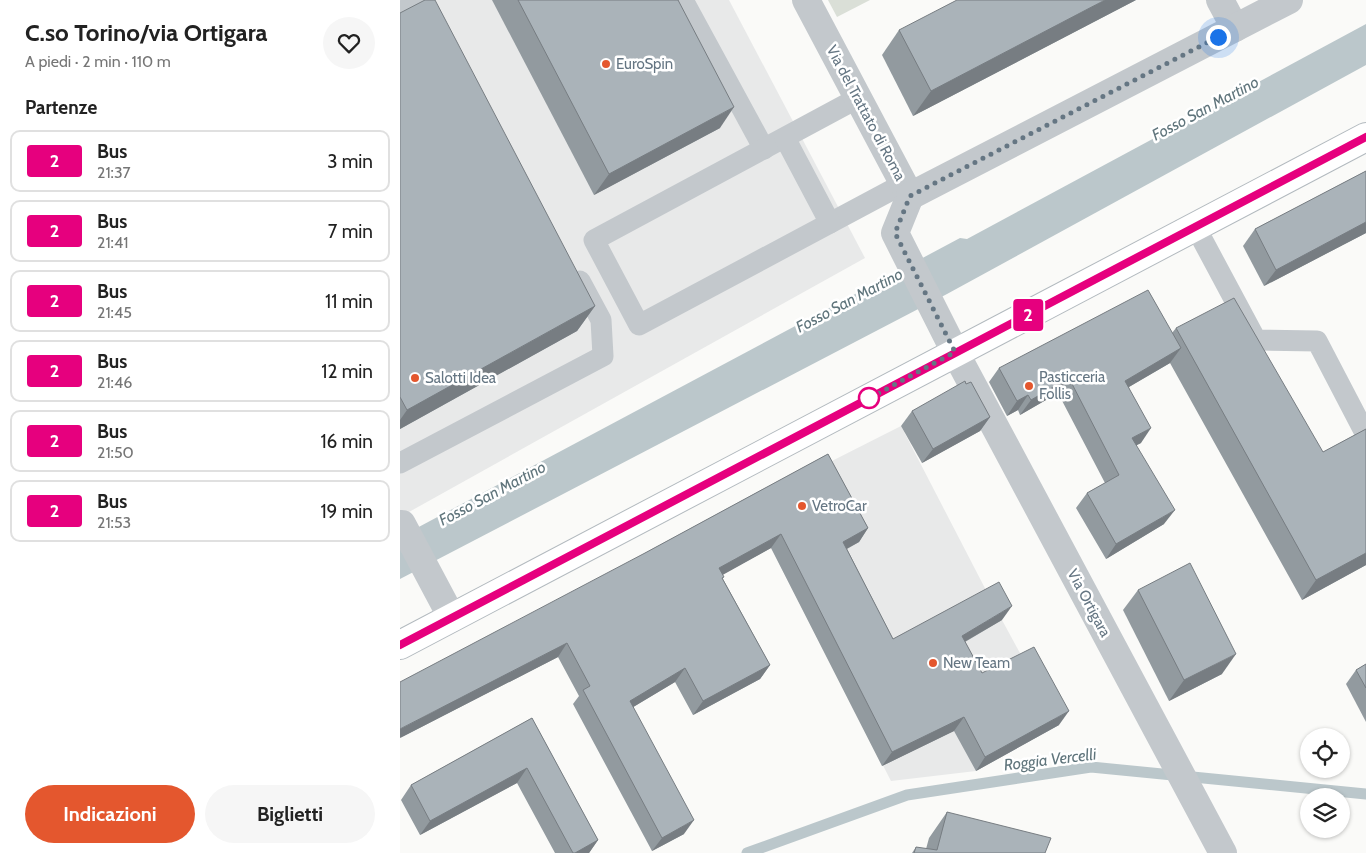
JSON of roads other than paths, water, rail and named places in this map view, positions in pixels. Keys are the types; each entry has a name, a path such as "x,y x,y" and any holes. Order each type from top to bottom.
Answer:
{"main road":[{"path":"400,645 1366,137"}],"street":[{"name":"Via del Trattato di Roma","path":"806,0 906,190 895,233 938,318"},
{"path":"1220,0 1235,28"},
{"path":"906,190 1289,0"},
{"name":"Via Ortigara","path":"938,318 1223,853"},
{"path":"401,521 452,618"}],"lane":[{"path":"400,12 423,0"},
{"path":"683,0 764,149"},
{"path":"858,98 594,240 640,325 830,223 906,190"},
{"path":"785,138 830,223"},
{"path":"1195,226 1256,340 1317,341 1366,435"},
{"path":"400,463 603,356 601,320 568,260"}],"water":[{"name":"Fosso San Martino","path":"1366,24 1366,65 947,294 400,579 400,537 960,238 967,239"}],"waterway":[{"name":"Roggia Vercelli","path":"747,853 907,795 1091,767 1366,794"}],"place":[{"name":"EuroSpin","path":"606,64"},
{"name":"Salotti Idea","path":"415,378"},
{"name":"Pasticceria Follis","path":"1029,386"},
{"name":"VetroCar","path":"802,506"},
{"name":"New Team","path":"933,663"}]}
